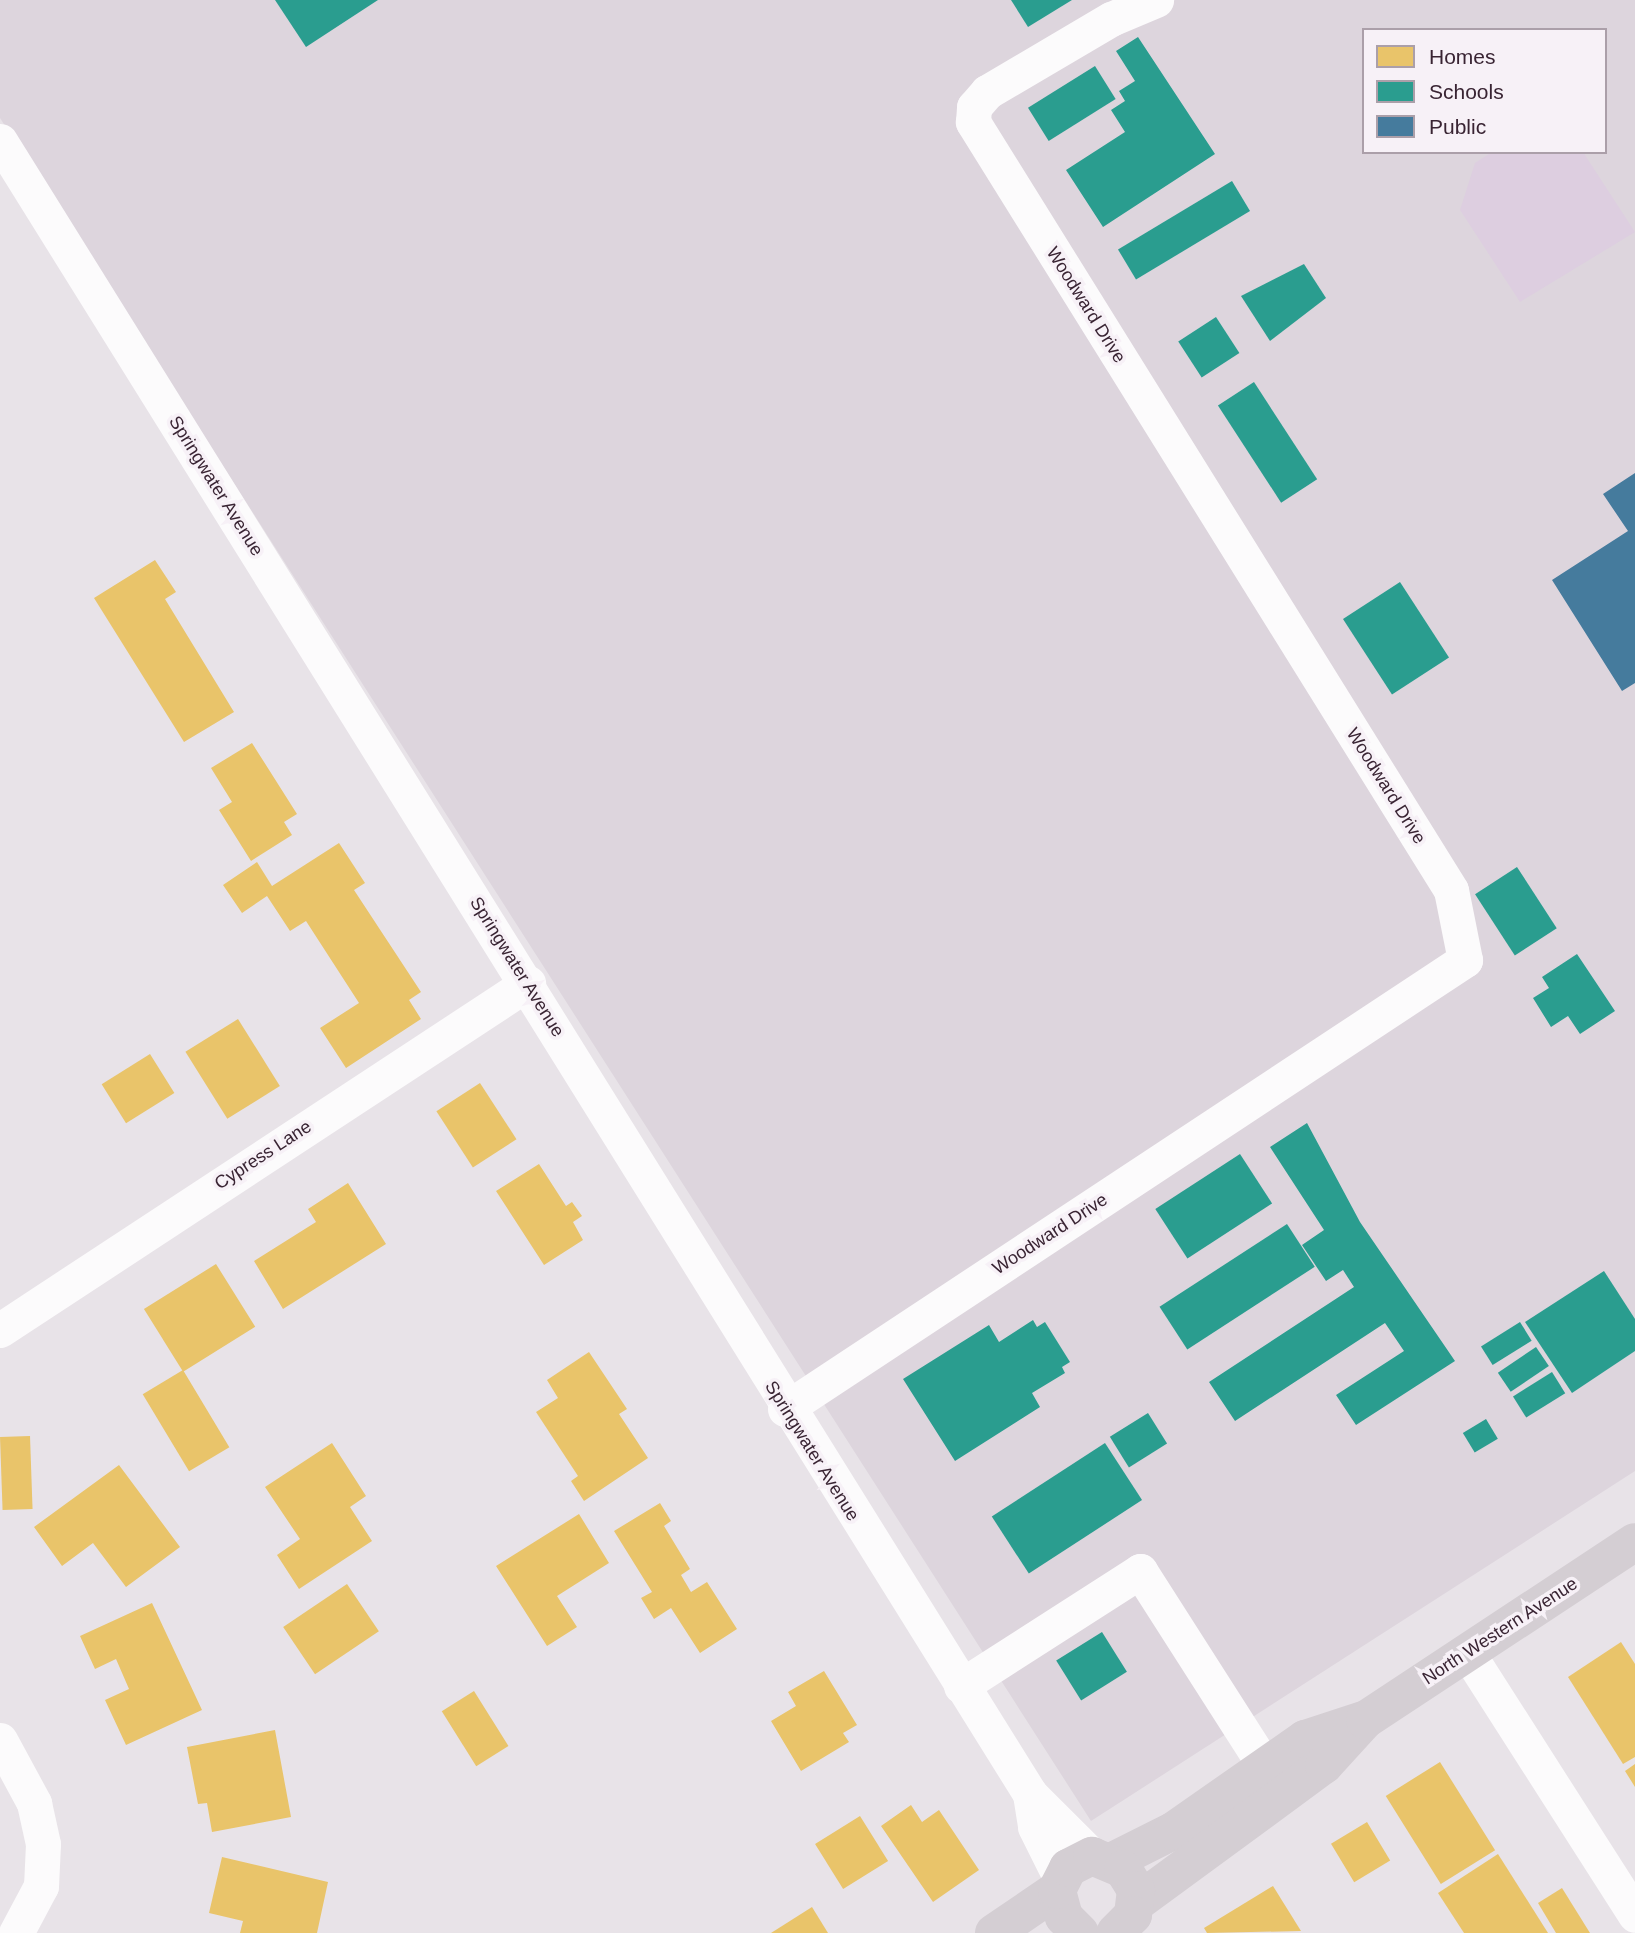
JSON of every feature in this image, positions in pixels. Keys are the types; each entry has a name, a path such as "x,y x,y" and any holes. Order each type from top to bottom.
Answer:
{"main road":[{"name":"North Western Avenue","path":"1132,1920 1324,1765 1365,1720 1635,1542"},
{"name":"North Western Avenue","path":"993,1933 1058,1883 1103,1859 1173,1830 1305,1739 1365,1720"},
{"name":"North Western Avenue","path":"1103,1859 1132,1879 1132,1920"},
{"path":"1058,1883 1063,1917 1080,1933"}],"street":[{"name":"Woodward Drive","path":"785,1409 1465,960 1451,890 973,122 974,107 987,92 1111,19 1156,0"},
{"name":"Springwater Avenue","path":"0,141 528,983 785,1409 1030,1794 1103,1859"},
{"name":"Cypress Lane","path":"0,1330 528,983"},
{"path":"961,1686 1140,1571 1264,1765"},
{"path":"1467,1653 1635,1915"},
{"path":"0,1740 34,1802 43,1844 41,1886 16,1933"},
{"name":"Springwater Avenue","path":"1030,1794 1035,1827 1058,1883"}],"shaded area":[{"path":"0,0 1635,0 1635,1471 1091,1821 0,118"},
{"path":"1489,154 1584,154 1635,232 1520,302 1460,210 1475,163"}],"building: Homes":[{"path":"155,560 176,592 165,599 234,712 184,742 94,598"},
{"path":"252,743 297,814 284,822 292,835 251,861 219,810 232,802 211,768"},
{"path":"339,843 365,883 354,890 421,992 409,1000 421,1019 346,1068 320,1028 359,1003 306,921 290,931 267,896 242,913 223,885 257,862 272,886"},
{"path":"238,1019 280,1086 227,1119 185,1052"},
{"path":"150,1054 174,1093 126,1123 102,1084"},
{"path":"480,1083 516,1139 473,1168 436,1111"},
{"path":"539,1164 566,1206 572,1202 582,1216 573,1222 583,1240 544,1265 496,1191"},
{"path":"348,1183 386,1244 283,1309 254,1261 316,1222 308,1209"},
{"path":"216,1264 255,1327 183,1372 144,1309"},
{"path":"589,1352 627,1409 619,1414 648,1458 584,1501 571,1481 578,1476 536,1412 558,1398 547,1380"},
{"path":"183,1370 229,1447 189,1471 143,1394"},
{"path":"30,1436 33,1509 3,1510 0,1437"},
{"path":"332,1443 366,1496 350,1507 372,1541 299,1589 277,1555 300,1539 265,1487"},
{"path":"119,1465 180,1547 126,1587 93,1543 62,1566 34,1527"},
{"path":"660,1503 671,1521 664,1526 690,1569 681,1575 691,1592 707,1582 737,1629 700,1653 671,1608 654,1619 641,1598 652,1592 614,1531"},
{"path":"579,1514 609,1563 557,1596 577,1627 547,1646 496,1566"},
{"path":"347,1584 379,1631 315,1674 283,1627"},
{"path":"152,1603 202,1710 126,1745 105,1700 129,1689 116,1659 95,1669 80,1636"},
{"path":"1621,1642 1635,1664 1635,1757 1623,1764 1568,1677"},
{"path":"824,1671 857,1725 843,1733 849,1742 801,1771 771,1721 796,1706 788,1692"},
{"path":"474,1691 508,1746 476,1766 442,1711"},
{"path":"275,1730 291,1817 212,1832 207,1803 198,1804 187,1747"},
{"path":"1440,1762 1495,1850 1441,1884 1386,1796"},
{"path":"1635,1764 1635,1787 1625,1771"},
{"path":"911,1805 922,1822 939,1810 979,1870 933,1902 881,1826"},
{"path":"860,1816 888,1861 843,1889 815,1844"},
{"path":"1367,1822 1390,1861 1354,1882 1331,1844"},
{"path":"1498,1854 1548,1933 1464,1933 1438,1893"},
{"path":"222,1857 328,1882 317,1933 240,1933 243,1921 209,1913"},
{"path":"1273,1886 1301,1931 1207,1933 1204,1928"},
{"path":"1562,1888 1590,1933 1556,1933 1538,1903"},
{"path":"812,1907 828,1933 771,1933"}],"building: Schools":[{"path":"275,0 378,0 306,47"},
{"path":"1011,0 1072,0 1028,27"},
{"path":"1138,37 1215,154 1103,227 1066,170 1125,132 1111,110 1125,101 1119,91 1135,81 1116,51"},
{"path":"1095,66 1116,99 1049,141 1028,108"},
{"path":"1232,181 1250,211 1136,280 1118,250"},
{"path":"1304,264 1326,298 1270,341 1241,296"},
{"path":"1216,317 1239,353 1202,378 1178,342"},
{"path":"1254,382 1317,479 1281,503 1218,405"},
{"path":"1400,582 1449,657 1392,695 1343,619"},
{"path":"1517,867 1557,928 1515,955 1475,894"},
{"path":"1577,954 1615,1011 1580,1034 1568,1016 1551,1027 1533,998 1549,988 1542,977"},
{"path":"1307,1123 1360,1222 1455,1361 1356,1425 1336,1395 1404,1351 1385,1323 1235,1421 1209,1382 1354,1287 1343,1270 1326,1281 1302,1245 1324,1230 1270,1147"},
{"path":"1240,1154 1272,1203 1187,1258 1155,1209"},
{"path":"1287,1224 1315,1267 1187,1350 1160,1307"},
{"path":"1604,1271 1635,1319 1635,1351 1572,1393 1525,1322"},
{"path":"1033,1320 1037,1327 1045,1322 1070,1362 1062,1367 1065,1373 1032,1393 1040,1407 955,1461 903,1379 989,1325 999,1342"},
{"path":"1520,1322 1532,1341 1493,1365 1481,1346"},
{"path":"1536,1347 1549,1366 1511,1392 1498,1373"},
{"path":"1552,1372 1565,1393 1526,1418 1513,1396"},
{"path":"1148,1413 1167,1444 1129,1467 1110,1437"},
{"path":"1486,1419 1498,1439 1475,1453 1463,1433"},
{"path":"1105,1443 1142,1500 1029,1574 992,1517"},
{"path":"1102,1632 1127,1672 1081,1700 1056,1661"}],"building: Public":[{"path":"1635,473 1635,683 1622,691 1552,580 1628,531 1603,494"}]}
